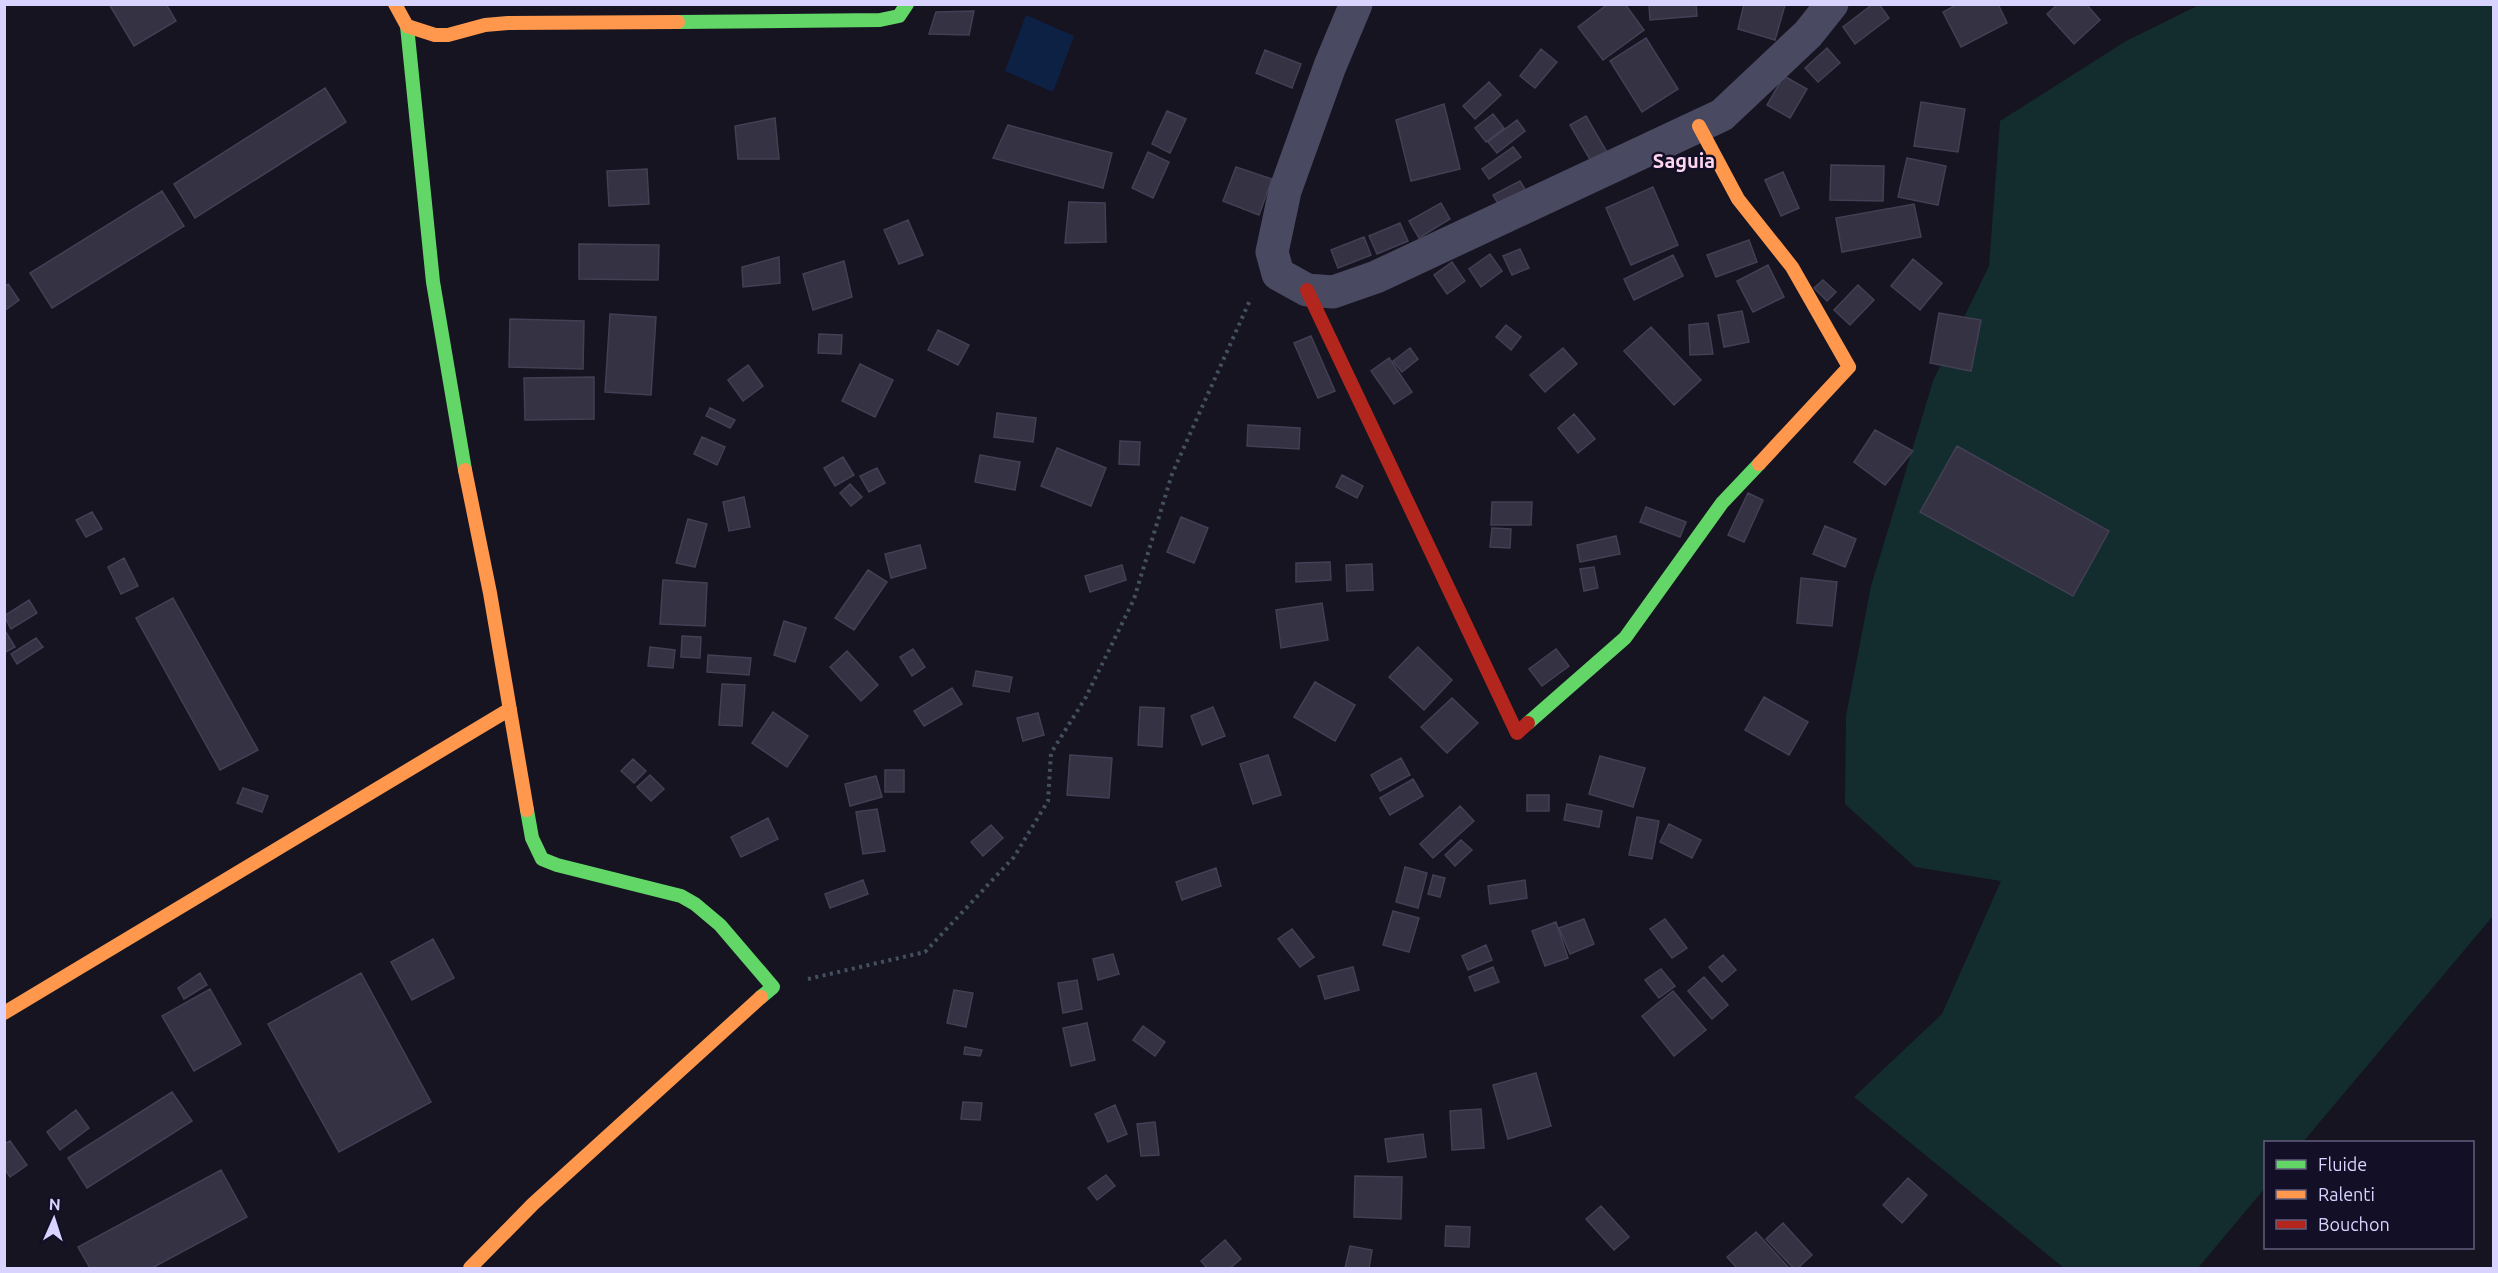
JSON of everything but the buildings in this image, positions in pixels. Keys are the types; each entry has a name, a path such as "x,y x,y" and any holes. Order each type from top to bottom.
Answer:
{"street":[{"path":"395,4 407,26 433,282 457,433 490,593 532,838 542,859 557,865 681,896 696,903 715,917 772,987 534,1204 470,1269"},
{"path":"407,26 435,34 448,35 485,25 508,22 880,20 898,16 907,4"},
{"path":"1356,4 1330,66 1285,191 1272,252 1278,274 1307,290 1333,292 1376,277 1722,115 1808,34 1832,4"},
{"path":"1307,290 1517,733 1625,638 1722,503 1849,367 1792,267 1738,199 1699,126"},
{"path":"4,1013 510,709"}],"path":[{"path":"772,987 925,952 1014,857 1048,801 1051,753 1086,698 1134,599 1172,474 1272,252"}],"green space":[{"path":"2199,5 2493,5 2493,916 2304,1141 2264,1141 2264,1189 2198,1268 2064,1268 1854,1097 1942,1014 2001,881 1915,867 1845,804 1846,716 1871,586 1933,381 1989,266 2000,121 2126,41"}],"water":[{"path":"1026,15 1074,36 1053,92 1005,71"}],"traffic: fast":[{"path":"678,22 880,20 899,16 907,4"},
{"path":"407,26 433,282 465,470"},
{"path":"1528,723 1625,638 1722,503 1759,464"},
{"path":"527,810 532,838 542,859 557,865 681,896 695,904 720,925 773,987 761,997"}],"traffic: slow":[{"path":"395,4 407,26 435,35 448,35 485,25 508,23 678,22"},
{"path":"1699,126 1738,199 1792,267 1849,367 1759,464"},
{"path":"465,470 490,593 527,810"},
{"path":"4,1013 510,709"},
{"path":"470,1268 533,1204 761,997"}],"traffic: jam":[{"path":"1307,290 1517,733 1528,723"}],"district":[{"name":"Saguia","path":"1684,160"}]}
